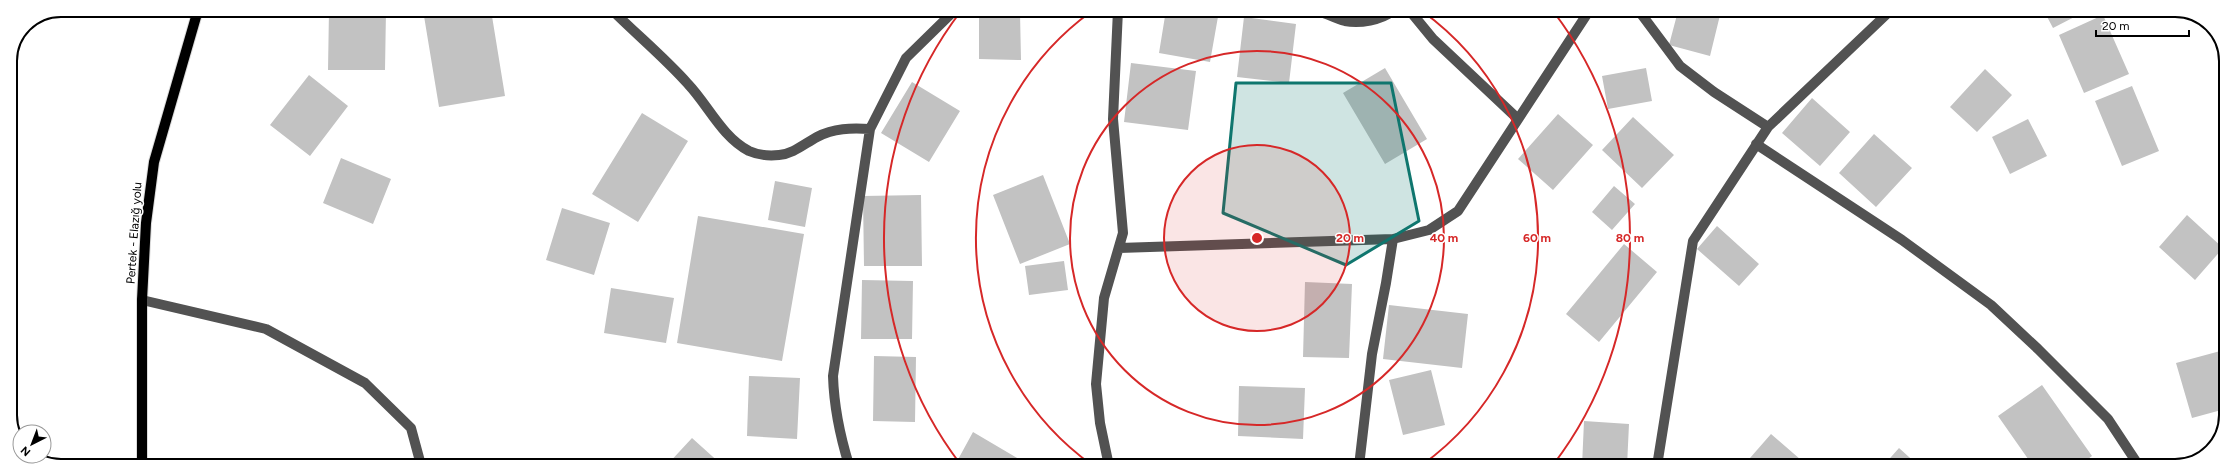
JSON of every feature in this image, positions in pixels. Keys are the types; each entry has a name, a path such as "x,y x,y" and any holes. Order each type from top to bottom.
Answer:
{"main road":[{"name":"Pertek - Elazığ yolu","path":"142,459 142,300 146,223 154,162 196,17"}],"street":[{"path":"619,17 688,84 736,141 749,150 764,156 780,156 796,150 817,137 835,130 848,128 870,130"},
{"path":"848,459 841,440 834,407 833,376 870,130 906,58 948,17"},
{"path":"1108,459 1100,423 1096,384 1104,298 1123,233 1113,119 1118,17"},
{"path":"1335,17 1345,21 1385,17"},
{"path":"1415,17 1433,39 1518,119"},
{"path":"1119,248 1393,239 1429,230 1458,211 1585,17"},
{"path":"1643,17 1680,66 1714,92 1768,127"},
{"path":"1658,459 1693,241 1768,127 1884,17"},
{"path":"1756,144 1902,240 1991,305 2108,419 2134,459"},
{"path":"1360,459 1372,354 1393,239"},
{"path":"142,300 266,329 365,383 411,428 419,459"}],"highlighted area":[{"path":"1236,83 1391,83 1419,221 1346,265 1223,213"}],"building":[{"path":"329,17 386,17 385,70 328,70"},
{"path":"424,17 492,17 505,96 439,107"},
{"path":"979,17 1020,17 1021,60 979,59"},
{"path":"1165,17 1218,17 1210,62 1159,53"},
{"path":"1244,17 1296,24 1289,83 1237,77"},
{"path":"1676,17 1720,17 1710,56 1669,45"},
{"path":"2047,17 2074,17 2053,28"},
{"path":"2099,17 2104,17 2129,74 2084,93 2059,35"},
{"path":"1131,63 1196,71 1188,130 1124,122"},
{"path":"1385,68 1427,139 1385,164 1343,93"},
{"path":"1646,68 1652,101 1608,109 1602,76"},
{"path":"1985,69 2012,95 1977,132 1950,107"},
{"path":"309,75 348,106 310,156 270,125"},
{"path":"912,82 960,111 929,162 881,133"},
{"path":"2132,86 2159,151 2122,166 2095,101"},
{"path":"1812,98 1850,132 1820,166 1782,133"},
{"path":"642,113 688,141 638,222 592,194"},
{"path":"1558,114 1593,145 1553,190 1518,159"},
{"path":"1633,117 1674,155 1642,188 1602,150"},
{"path":"2028,119 2047,156 2010,174 1992,137"},
{"path":"1874,134 1912,168 1876,207 1839,173"},
{"path":"341,158 391,179 373,224 323,203"},
{"path":"1043,175 1070,244 1020,264 993,195"},
{"path":"775,181 812,188 805,227 768,220"},
{"path":"1614,186 1635,204 1612,230 1592,212"},
{"path":"921,195 922,266 864,266 863,196"},
{"path":"562,208 610,223 594,275 546,260"},
{"path":"2187,215 2219,244 2219,253 2195,280 2159,247"},
{"path":"698,216 804,234 782,361 677,343"},
{"path":"1717,226 1759,264 1739,286 1697,249"},
{"path":"1624,244 1657,272 1599,342 1566,314"},
{"path":"1064,261 1068,290 1029,295 1025,266"},
{"path":"862,280 913,281 912,339 861,339"},
{"path":"1305,282 1352,284 1349,358 1303,357"},
{"path":"611,288 674,298 666,343 604,333"},
{"path":"1389,305 1468,314 1462,368 1383,359"},
{"path":"2219,351 2219,411 2192,418 2176,363"},
{"path":"874,356 916,357 915,422 873,421"},
{"path":"1431,370 1445,425 1403,435 1389,380"},
{"path":"749,376 800,378 797,439 747,436"},
{"path":"2042,385 2092,456 2088,459 2028,459 1998,416"},
{"path":"1239,386 1305,388 1303,439 1238,436"},
{"path":"1584,421 1629,424 1627,459 1582,459"},
{"path":"973,432 1019,459 958,459"},
{"path":"1771,434 1800,459 1749,459"},
{"path":"692,438 715,459 673,459"},
{"path":"1899,448 1911,459 1889,459"}]}
